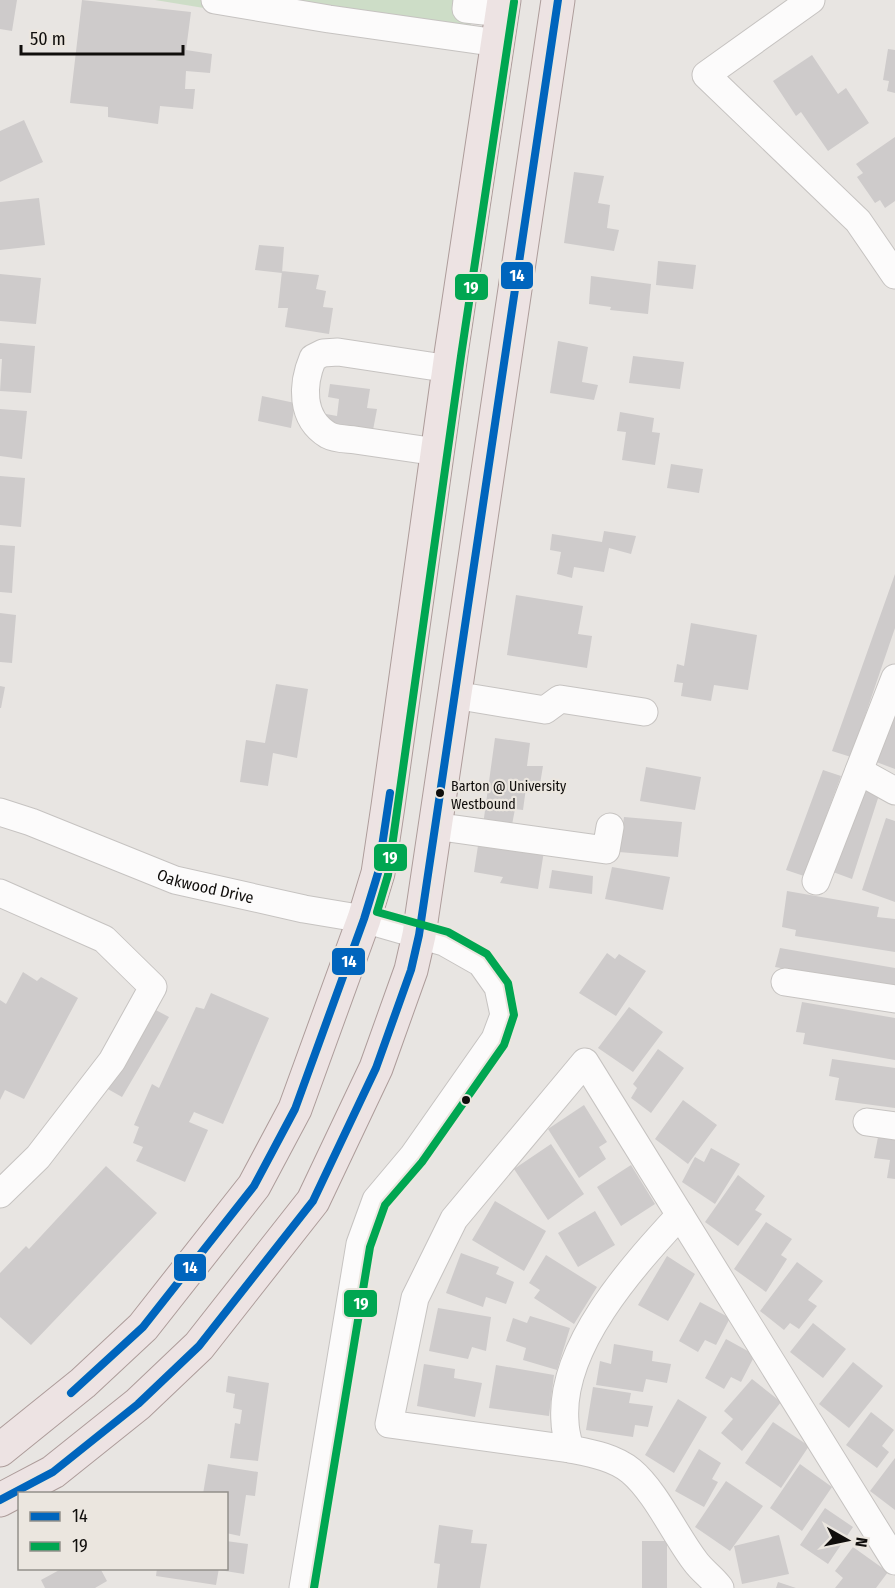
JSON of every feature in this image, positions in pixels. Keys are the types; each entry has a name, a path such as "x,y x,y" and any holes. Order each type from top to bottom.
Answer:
{"main road":[{"path":"0,1500 53,1472 138,1404 199,1346 314,1201 376,1068 411,970 419,935 558,0"},
{"path":"0,1450 83,1383 142,1327 254,1186 295,1109 364,919 378,873 437,452 502,19"}],"street":[{"path":"215,0 329,20 502,19"},
{"path":"467,0 466,9 502,19"},
{"path":"812,0 706,75 858,221 895,275"},
{"path":"437,452 330,436 313,423 306,407 305,389 313,357 322,353 338,352 450,369"},
{"path":"816,881 895,678"},
{"path":"454,695 545,710 560,699 644,712"},
{"path":"859,771 895,791"},
{"name":"Oakwood Drive","path":"0,812 31,822 175,880 304,909 364,919 444,942 481,963 498,987 504,1015 495,1039 412,1156 376,1200 360,1244 303,1588"},
{"path":"434,826 606,850 610,827"},
{"path":"0,893 104,939 153,987 112,1061 38,1158 0,1194"},
{"path":"785,982 895,999"},
{"path":"720,1588 696,1563 649,1492 631,1471 613,1461 570,1449 389,1424 415,1298 454,1219 585,1062 895,1561"},
{"path":"867,1122 895,1126"},
{"path":"570,1449 565,1422 566,1400 572,1372 588,1333 612,1296 680,1215"}],"green space":[{"path":"155,0 473,0 469,51"}],"building":[{"path":"0,0 17,0 12,31 0,29"},
{"path":"82,0 191,12 186,50 212,54 210,73 186,71 185,89 195,89 193,109 160,106 158,124 108,117 108,107 70,103"},
{"path":"888,49 895,50 895,93 887,91 889,81 883,80"},
{"path":"812,55 838,94 846,88 869,123 828,151 801,112 796,116 773,81"},
{"path":"24,120 43,162 0,182 0,131"},
{"path":"895,137 895,201 885,208 880,200 875,203 857,177 863,173 856,164"},
{"path":"574,172 604,176 598,203 610,205 607,228 619,230 614,251 564,243"},
{"path":"39,198 45,245 0,250 0,202"},
{"path":"259,245 284,247 282,273 255,270"},
{"path":"658,261 696,265 693,289 656,285"},
{"path":"282,271 319,275 316,289 326,291 323,307 333,308 329,334 285,327 288,308 278,308"},
{"path":"0,274 41,278 36,324 0,321"},
{"path":"591,276 651,284 648,314 610,310 611,307 589,304"},
{"path":"558,341 588,347 582,382 598,385 594,400 550,393"},
{"path":"0,343 35,346 31,393 0,391 2,359 0,359"},
{"path":"633,356 684,362 680,389 629,383"},
{"path":"330,384 370,389 367,408 377,409 373,430 324,424 326,414 337,416 339,399 328,397"},
{"path":"262,396 295,403 291,428 258,421"},
{"path":"0,409 27,411 22,459 0,456"},
{"path":"620,412 654,418 652,432 660,433 655,465 622,460 626,432 617,431"},
{"path":"671,464 703,469 699,493 667,488"},
{"path":"0,476 25,478 21,527 0,525"},
{"path":"604,531 636,536 631,554 609,548 604,572 574,567 572,578 557,574 561,552 550,550 552,534 602,542"},
{"path":"0,545 15,546 12,593 0,592"},
{"path":"895,574 895,628 851,757 832,751"},
{"path":"516,595 583,606 578,634 592,636 587,668 507,655"},
{"path":"0,613 16,615 12,663 0,662"},
{"path":"691,623 757,635 748,690 714,685 711,701 681,696 683,683 674,682 677,664 684,666"},
{"path":"276,684 308,689 297,758 273,753 268,786 240,782 246,740 265,743"},
{"path":"0,686 5,687 1,708 0,708"},
{"path":"895,694 895,769 871,760"},
{"path":"495,738 530,743 527,766 543,766 539,790 526,788 523,810 515,809 511,830 483,825"},
{"path":"646,767 701,777 695,810 640,801"},
{"path":"823,770 841,776 804,876 786,870"},
{"path":"861,786 880,792 852,879 833,872"},
{"path":"624,817 682,822 678,857 619,852"},
{"path":"886,818 895,821 895,902 862,890"},
{"path":"479,839 544,851 538,889 500,883 503,877 474,872"},
{"path":"612,867 670,877 663,910 605,899"},
{"path":"552,870 593,876 592,894 549,888"},
{"path":"787,891 879,907 877,917 895,919 895,952 795,936 796,930 782,927"},
{"path":"780,948 895,968 895,988 775,967"},
{"path":"607,953 615,959 619,954 646,971 616,1016 579,993"},
{"path":"23,972 37,981 41,977 78,998 24,1099 5,1090 0,1100 0,1000 6,1004"},
{"path":"211,993 269,1018 223,1124 194,1112 189,1122 208,1130 185,1182 136,1161 143,1147 133,1143 139,1127 134,1125 152,1084 159,1088 196,1007 204,1009"},
{"path":"802,1002 895,1018 895,1060 803,1044 805,1033 796,1032"},
{"path":"629,1007 663,1032 633,1072 598,1048"},
{"path":"152,1008 169,1017 122,1097 106,1088"},
{"path":"658,1049 684,1068 651,1113 631,1098 637,1088 633,1084"},
{"path":"832,1059 895,1068 895,1108 835,1100 839,1078 829,1076"},
{"path":"683,1100 717,1125 688,1164 655,1139"},
{"path":"584,1105 607,1142 599,1147 606,1159 579,1178 548,1129"},
{"path":"878,1137 895,1140 895,1179 887,1178 890,1160 874,1158"},
{"path":"551,1144 584,1194 548,1220 514,1169"},
{"path":"711,1148 740,1164 715,1204 682,1182 695,1157 704,1162"},
{"path":"631,1165 655,1204 621,1226 597,1187"},
{"path":"106,1166 157,1213 31,1345 0,1317 0,1273 26,1246 29,1249"},
{"path":"738,1175 765,1196 755,1210 762,1214 738,1246 705,1222"},
{"path":"495,1201 546,1231 524,1271 472,1240"},
{"path":"595,1211 615,1245 578,1267 558,1233"},
{"path":"766,1222 792,1239 781,1255 787,1259 766,1292 734,1269"},
{"path":"461,1253 499,1267 496,1274 514,1282 506,1304 486,1297 483,1307 446,1293"},
{"path":"546,1255 597,1287 574,1324 534,1298 540,1290 529,1283"},
{"path":"667,1256 695,1274 668,1321 638,1305"},
{"path":"797,1262 823,1281 808,1300 817,1306 799,1329 790,1323 784,1330 760,1311"},
{"path":"700,1302 730,1318 716,1345 705,1340 698,1352 679,1341"},
{"path":"438,1308 491,1317 486,1351 472,1347 468,1359 429,1351"},
{"path":"530,1316 570,1328 557,1370 523,1360 526,1348 506,1341 513,1318 527,1323"},
{"path":"813,1323 846,1349 823,1378 790,1352"},
{"path":"726,1339 755,1355 741,1382 731,1377 724,1389 705,1378"},
{"path":"614,1344 653,1351 652,1361 671,1364 667,1383 646,1379 643,1392 596,1385 600,1361 611,1364"},
{"path":"853,1362 883,1386 849,1428 819,1404"},
{"path":"424,1364 455,1369 454,1378 482,1383 475,1417 417,1406"},
{"path":"496,1365 554,1375 549,1416 489,1408"},
{"path":"228,1376 269,1383 258,1461 230,1458 235,1423 240,1424 242,1410 233,1408 235,1394 226,1392"},
{"path":"752,1379 781,1402 742,1451 721,1433 733,1419 724,1411"},
{"path":"593,1387 631,1393 629,1403 653,1406 648,1427 635,1425 633,1437 586,1430"},
{"path":"678,1399 707,1417 674,1473 645,1455"},
{"path":"871,1412 894,1430 882,1446 889,1452 877,1468 846,1445"},
{"path":"773,1422 809,1446 781,1488 745,1463"},
{"path":"699,1449 721,1463 712,1479 718,1482 704,1507 675,1491"},
{"path":"895,1458 895,1510 870,1491"},
{"path":"208,1464 258,1472 255,1496 246,1495 240,1536 228,1533 228,1492 203,1492"},
{"path":"800,1464 832,1487 802,1531 770,1508"},
{"path":"726,1481 763,1506 730,1551 695,1527"},
{"path":"825,1508 853,1527 828,1564 800,1545"},
{"path":"439,1525 473,1530 471,1543 487,1544 480,1588 437,1588 440,1564 434,1563"},
{"path":"779,1535 789,1574 742,1584 734,1546"},
{"path":"228,1541 248,1544 244,1574 219,1570 228,1570"},
{"path":"642,1541 667,1541 667,1588 642,1588"},
{"path":"853,1547 888,1572 876,1588 835,1588 843,1578 835,1571"},
{"path":"59,1570 101,1570 107,1581 95,1588 45,1588 41,1580"},
{"path":"157,1570 219,1570 216,1585 156,1576"},
{"path":"778,1582 796,1588 776,1588"}],"transit line":[{"name":"14","path":"0,1500 53,1472 138,1404 199,1346 313,1201 376,1068 411,970 419,935 558,0"},
{"name":"19","path":"314,1588 370,1247 385,1205 422,1162 504,1045 514,1015 508,983 487,954 448,932 377,912 388,875 461,356 514,2"},
{"name":"14","path":"71,1393 143,1327 254,1186 295,1109 364,919 378,873 390,793"}],"place":[{"name":"Barton @ University Westbound","path":"440,793"}]}
